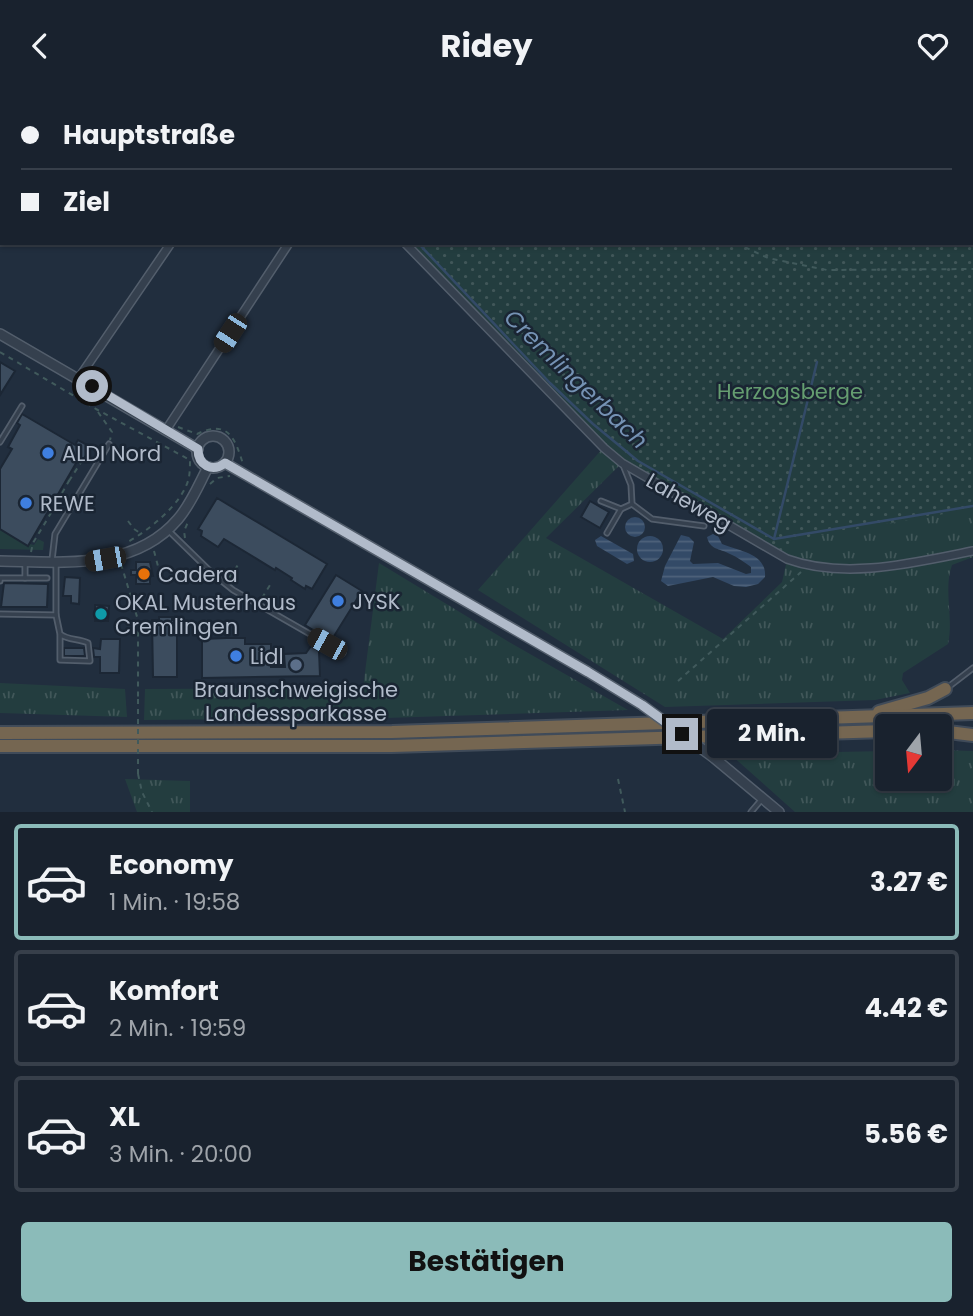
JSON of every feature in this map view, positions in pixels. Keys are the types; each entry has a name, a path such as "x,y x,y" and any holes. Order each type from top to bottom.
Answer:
{"highway":[{"path":"852,718 909,704 944,689"},
{"path":"0,733 392,732 973,713"},
{"path":"952,729 973,727"},
{"path":"0,746 392,746 875,731"},
{"path":"952,732 973,735"}],"street":[{"path":"78,379 170,245"},
{"path":"166,430 288,245"},
{"name":"Laheweg","path":"407,245 604,449 622,463 787,559 807,566 852,571 973,551"},
{"path":"0,334 198,449"},
{"path":"213,437 227,444 229,452 225,463 208,467 200,460 198,449 205,439 213,437"},
{"path":"225,463 642,705 713,757 779,812"},
{"path":"0,561 23,557 54,562 90,562 119,556 149,543 168,530 184,512 208,467"}],"lane":[{"path":"0,442 22,406"},
{"path":"60,633 68,640 83,640 88,643 90,661 60,660 60,633 56,615 55,534 108,444"},
{"path":"622,463 631,485 632,504"},
{"path":"601,501 621,509"},
{"path":"607,533 621,509 632,504"},
{"path":"632,504 652,519 704,526"},
{"path":"168,530 223,583 343,653"},
{"path":"23,557 25,578"},
{"path":"0,581 0,578 47,578"},
{"path":"0,614 56,615"},
{"path":"944,689 973,668"},
{"path":"751,812 763,798"}],"path":[{"path":"740,245 768,258 827,270 973,269"},
{"path":"0,352 96,409 190,460 189,478 171,508 141,534 126,543"},
{"path":"96,409 112,432 108,444"},
{"path":"23,557 31,553 33,543 59,496 87,453"},
{"path":"207,488 216,478 229,475 243,482 247,476"},
{"path":"59,496 74,502"},
{"path":"128,521 141,534"},
{"path":"153,550 159,570"},
{"path":"119,556 138,620 138,774 142,792 152,812"},
{"path":"223,583 238,565"},
{"path":"678,681 807,566"},
{"path":"258,605 270,585"},
{"path":"618,779 625,812"}],"green space":[{"name":"Herzogsberge","path":"411,245 973,245 973,509 791,540 787,559 622,463"},
{"path":"967,245 973,245 973,557 952,565 948,584 948,644 903,673 902,680 910,693 875,700 665,707 478,590 603,448","holes":["622,463 787,560 782,582 723,639 546,538"]},
{"path":"0,530 28,546 34,545 38,539 44,542 43,550 0,549"},
{"path":"379,563 628,710 385,718 144,720 145,689 363,688"},
{"path":"0,683 125,689 127,717 0,713"},
{"path":"952,750 973,751 973,812 795,812 730,754 875,751 875,791 952,791"},
{"path":"125,779 190,781 190,812 137,812"}],"water":[{"path":"635,517 642,520 645,527 642,534 635,537 628,534 625,527 628,520"},
{"path":"713,534 718,536 722,544 756,558 764,569 765,577 758,584 746,587 734,586 713,577 668,586 661,581 665,566 681,535 694,542 690,561 693,564 718,563 746,574 751,573 751,567 710,544 707,537"},
{"path":"601,536 633,554 634,561 627,564 597,546 595,540"},
{"path":"650,536 659,540 663,549 659,558 650,562 641,558 637,549 641,540"}],"building":[{"path":"0,362 15,371 0,395"},
{"path":"22,414 75,445 78,440 91,447 83,460 79,458 28,546 0,529 0,469 12,449 8,447 20,425 17,423"},
{"path":"217,498 327,564 312,589 306,586 305,589 276,568 275,570 224,539 218,547 201,536 202,531 198,529"},
{"path":"590,501 609,512 600,528 581,517"},
{"name":"Cadera","path":"136,562 150,562 153,576 150,576 150,584 136,584 136,575 131,575 131,570 136,570"},
{"name":"JYSK","path":"336,575 362,591 331,641 305,625"},
{"path":"65,577 80,578 79,604 71,603 71,596 63,596"},
{"path":"4,583 48,584 47,607 1,607"},
{"name":"OKAL Musterhaus Cremlingen","path":"95,605 109,606 108,621 95,621"},
{"path":"159,617 172,617 172,620 177,620 177,677 153,677 152,620 159,620"},
{"name":"Lidl","path":"245,638 245,644 271,644 271,667 285,667 284,654 306,653 311,646 319,651 320,676 202,678 202,639"},
{"path":"101,639 120,639 119,673 100,673 100,657 94,657 93,648 100,649"},
{"path":"64,648 84,648 85,656 64,656"}],"waterway":[{"name":"Cremlingerbach","path":"420,245 550,383 593,424 638,461 774,539 973,506"},
{"path":"774,539 817,362"}],"place":[{"name":"ALDI Nord","path":"48,453"},
{"name":"REWE","path":"26,503"},
{"name":"Cadera","path":"144,574"},
{"name":"JYSK","path":"338,601"},
{"name":"OKAL Musterhaus Cremlingen","path":"101,614"},
{"name":"Lidl","path":"236,656"},
{"name":"Braunschweigische Landessparkasse","path":"296,665"}],"route":[{"path":"92,386 198,449 198,457 208,467 220,467 225,463 588,672 642,705 682,734"}]}
